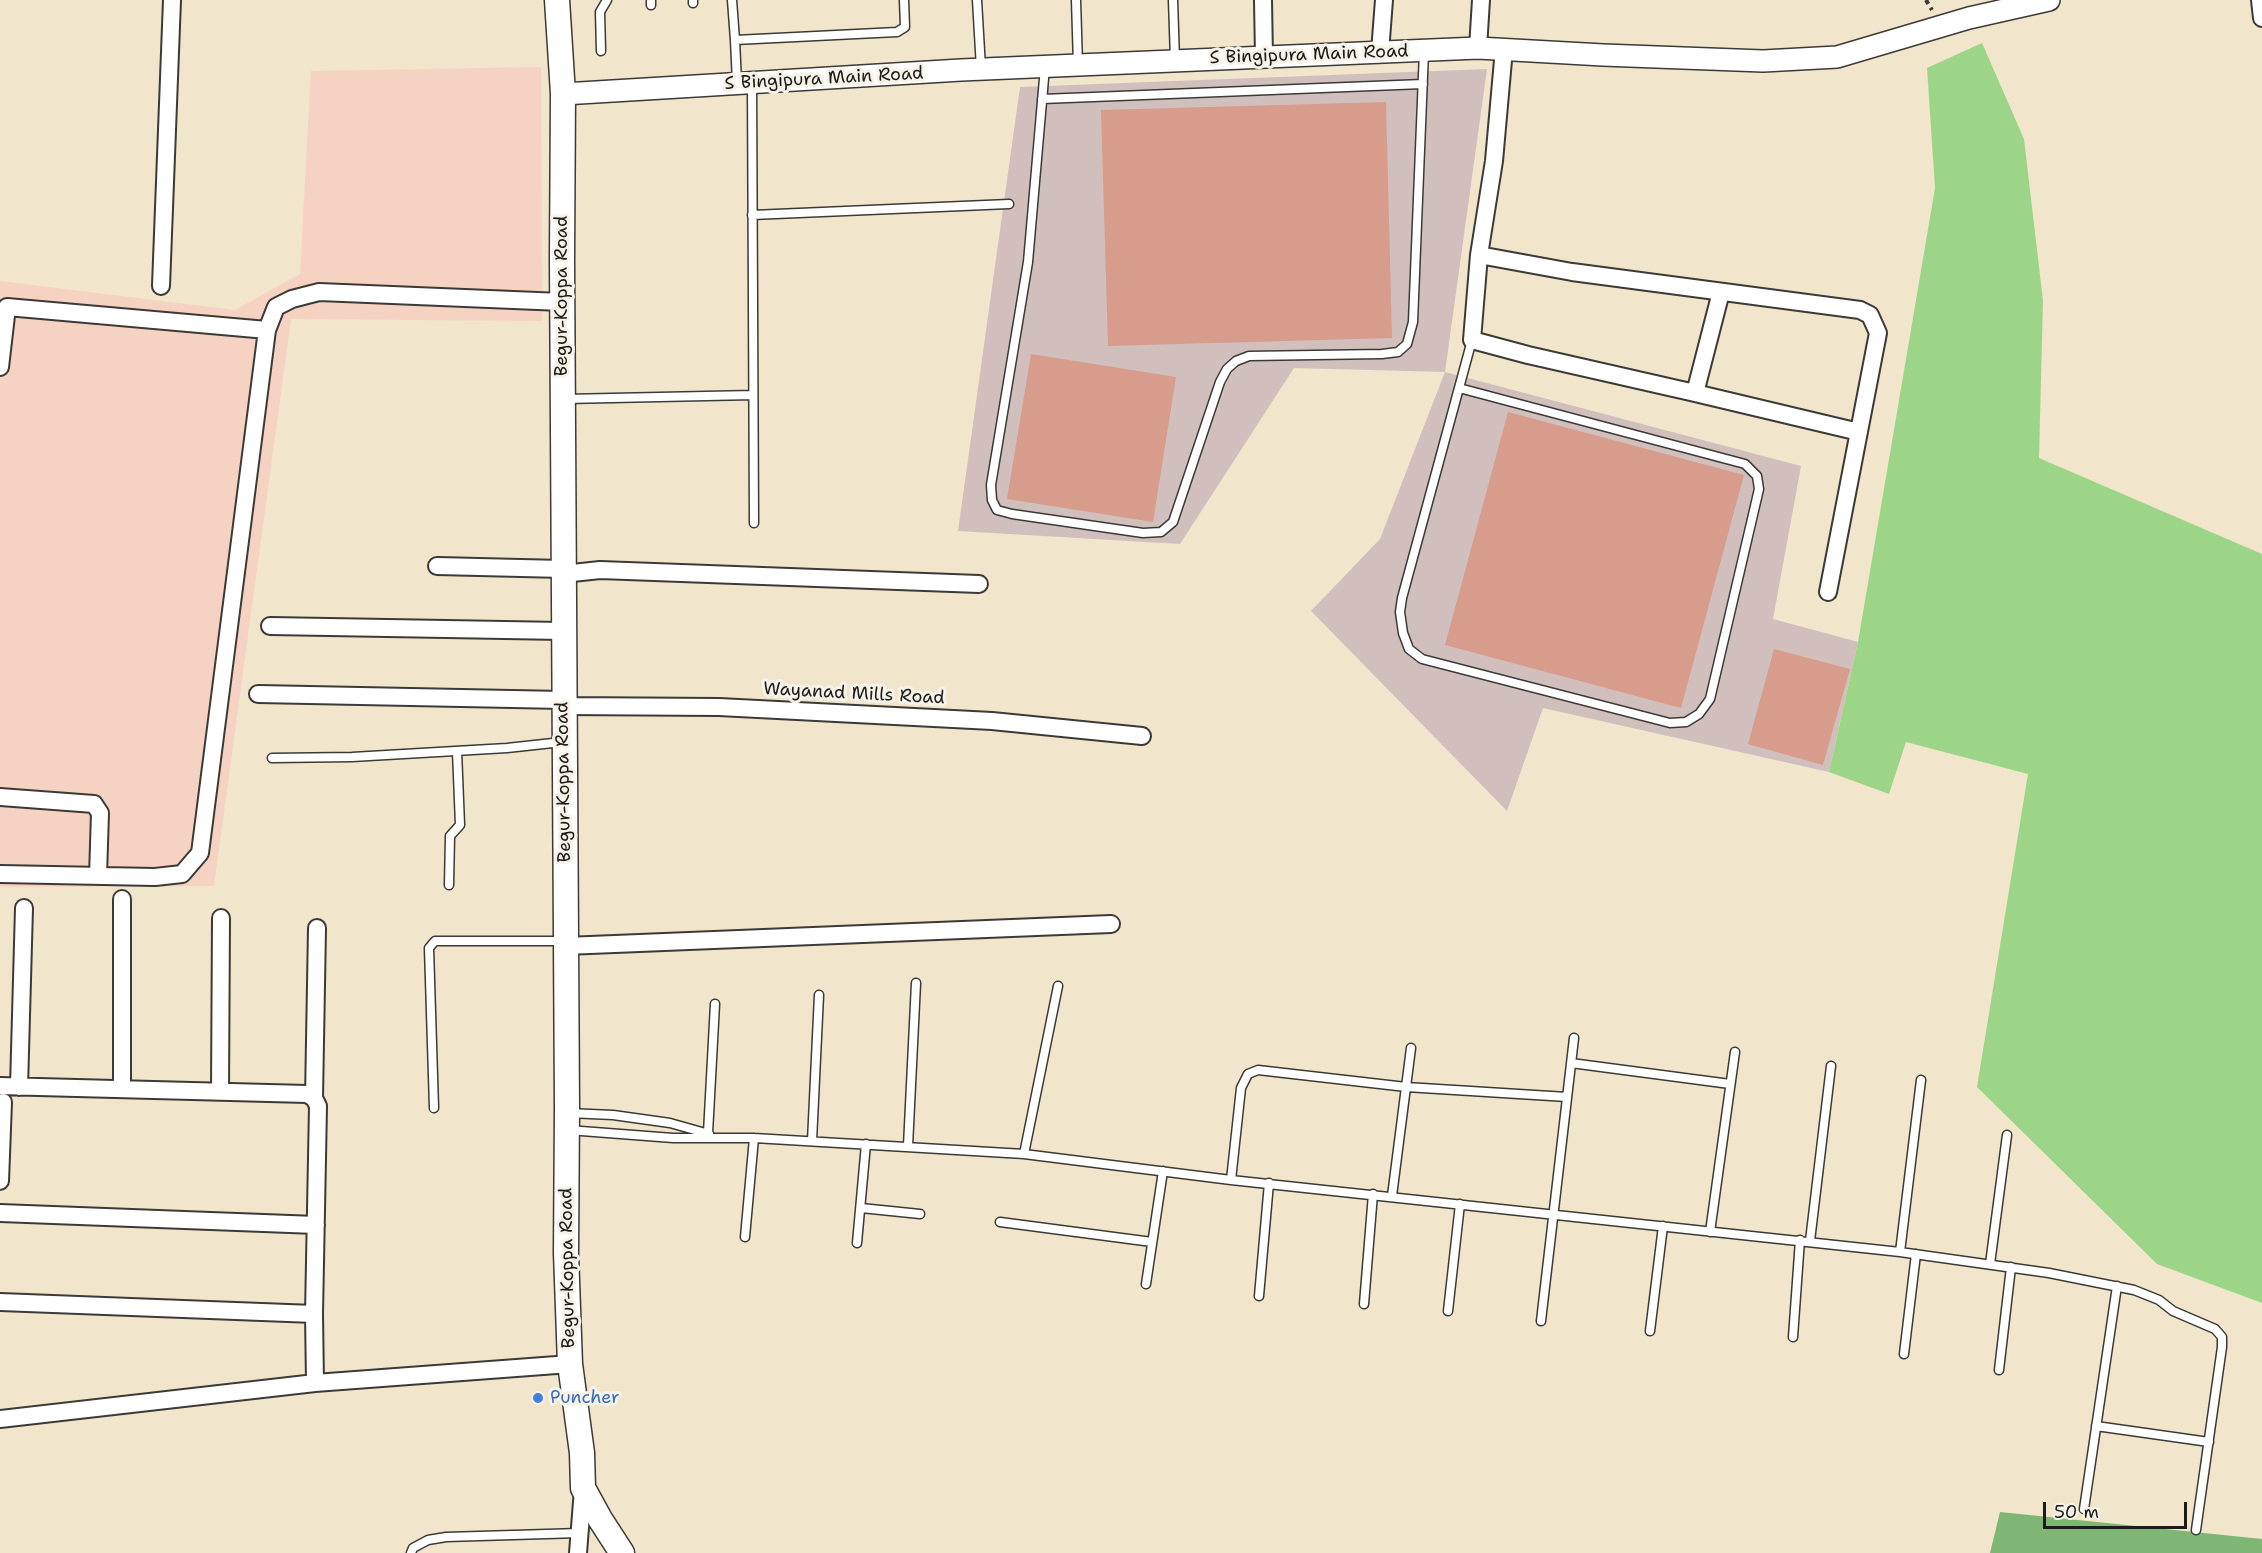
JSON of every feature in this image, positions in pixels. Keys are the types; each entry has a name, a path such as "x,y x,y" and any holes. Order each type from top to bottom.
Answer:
{"main road":[{"name":"Begur-Koppa Road","path":"557,0 563,94 566,1253 570,1364 582,1453 583,1488 622,1553"}],"street":[{"path":"161,286 172,0"},
{"path":"1263,0 1264,57"},
{"path":"1380,52 1384,0"},
{"path":"1478,48 1481,0"},
{"name":"S Bingipura Main Road","path":"563,94 1078,65 1478,48 1763,61 1837,57 1969,18 2049,0"},
{"path":"2260,0 2262,18"},
{"path":"1504,49 1494,161 1479,255 1472,340 1859,432"},
{"path":"1479,255 1572,272 1860,310 1870,315 1878,333 1828,592"},
{"path":"0,874 155,877 182,874 200,853 267,330 276,307 292,299 319,292 562,302"},
{"path":"1695,393 1721,292"},
{"path":"0,367 4,307 267,330"},
{"path":"437,566 979,584"},
{"path":"270,626 563,631"},
{"name":"Wayanad Mills Road","path":"258,694 719,707 992,721 1142,736"},
{"path":"0,797 94,804 100,813 98,876"},
{"path":"122,899 123,1089"},
{"path":"19,1087 24,908"},
{"path":"220,1091 221,918"},
{"path":"565,944 1110,924"},
{"path":"315,1383 318,1106 314,1098 317,928"},
{"path":"0,1181 1,1094 19,1087 307,1094 314,1098"},
{"path":"0,1213 316,1225"},
{"path":"0,1302 314,1314"},
{"path":"0,1419 315,1383 570,1364"},
{"path":"578,1553 583,1488"}],"lane":[{"path":"601,51 600,12 607,0"},
{"path":"732,0 735,40 744,83 752,215 754,523"},
{"path":"735,40 897,32 905,27 904,0"},
{"path":"977,0 981,70"},
{"path":"1076,0 1078,65"},
{"path":"1173,0 1175,61"},
{"path":"1045,67 1028,262 991,484 992,500 997,510 1024,516 1143,533 1161,532 1173,522 1220,382 1227,369 1236,361 1249,356 1382,354 1398,352 1407,344 1413,322 1424,50"},
{"path":"1042,99 1423,84"},
{"path":"752,215 1009,204"},
{"path":"1459,388 1745,464 1757,476 1759,489 1710,699 1699,714 1686,722 1670,723 1422,659 1409,650 1403,633 1400,612 1402,598 1472,340"},
{"path":"562,399 753,395"},
{"path":"272,758 352,757 564,742"},
{"path":"449,885 450,836 460,825 457,751"},
{"path":"434,1108 429,948 435,941 565,944"},
{"path":"908,1146 916,983"},
{"path":"1024,1154 1058,986"},
{"path":"812,1141 819,995"},
{"path":"708,1133 716,1004"},
{"path":"1541,1321 1574,1038"},
{"path":"1392,1196 1411,1048"},
{"path":"1710,1232 1735,1052"},
{"path":"1571,1063 1730,1084"},
{"path":"1810,1241 1831,1066"},
{"path":"1231,1179 1241,1088 1248,1074 1258,1070 1406,1087 1567,1097"},
{"path":"1900,1252 1921,1080"},
{"path":"567,1121 613,1115 670,1123 718,1137"},
{"path":"567,1121 673,1138 754,1138 1024,1154 1231,1179 1900,1252 1990,1264 2134,1290 2158,1300 2173,1311 2215,1329 2222,1337 2196,1530"},
{"path":"1990,1264 2007,1135"},
{"path":"745,1237 754,1138"},
{"path":"857,1243 866,1144"},
{"path":"1146,1284 1162,1171"},
{"path":"1259,1296 1269,1183"},
{"path":"1364,1304 1373,1194"},
{"path":"1448,1311 1461,1204"},
{"path":"861,1208 920,1214"},
{"path":"1000,1222 1152,1242"},
{"path":"1650,1331 1663,1226"},
{"path":"1793,1337 1800,1240"},
{"path":"1904,1354 1916,1254"},
{"path":"1999,1370 2011,1268"},
{"path":"2084,1509 2117,1286"},
{"path":"2096,1426 2209,1442"},
{"path":"411,1553 413,1548 428,1540 446,1537 580,1533"}],"shaded area":[{"path":"541,67 542,321 291,319 214,886 0,887 0,281 235,310 300,274 311,71"},
{"path":"1487,69 1445,372 1294,368 1180,544 958,531 1020,87"},
{"path":"1445,372 1801,466 1773,619 1858,642 1829,772 1543,708 1507,811 1311,611 1380,539"}],"green space":[{"path":"1982,43 2024,139 2043,301 2039,458 2262,554 2262,1303 2157,1264 1977,1087 2028,774 1906,742 1889,794 1829,772 1858,642 1935,188 1927,68"},
{"path":"2000,1512 2262,1539 2262,1553 1990,1553"}],"building":[{"path":"1386,102 1392,338 1108,346 1101,110"},
{"path":"1031,354 1176,377 1153,522 1007,499"},
{"path":"1508,412 1744,475 1681,708 1445,645"},
{"path":"1774,649 1850,669 1823,765 1748,744"}],"place":[{"name":"Puncher","path":"538,1398"}]}
